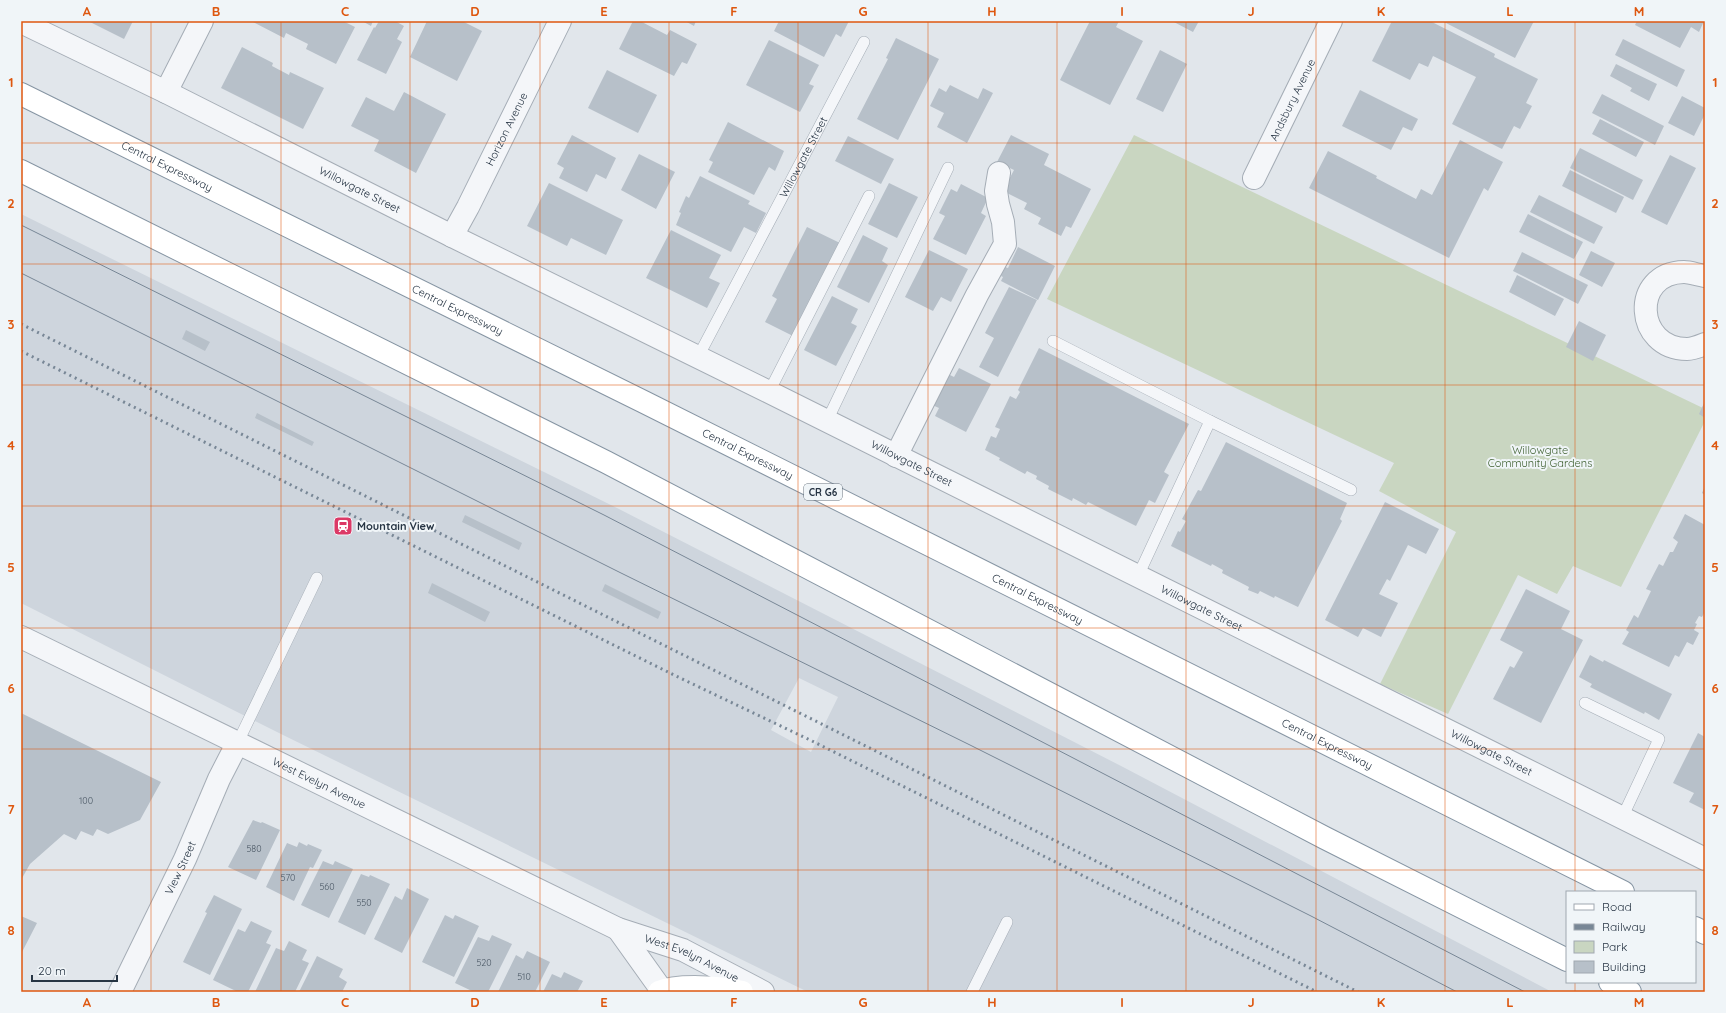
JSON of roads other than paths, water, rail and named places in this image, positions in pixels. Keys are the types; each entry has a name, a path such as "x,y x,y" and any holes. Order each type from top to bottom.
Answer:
{"main road":[{"name":"Central Expressway","path":"21,94 658,409 1621,891"},
{"path":"21,171 606,462 1325,838 1566,959"},
{"path":"1696,928 1705,933"},
{"path":"1612,983 1630,992"},
{"path":"661,992 691,987 731,989 742,992"}],"street":[{"path":"166,92 202,21"},
{"name":"Horizon Avenue","path":"452,236 468,207 560,21"},
{"name":"Andsbury Avenue","path":"1254,178 1331,21"},
{"name":"Willowgate Street","path":"21,22 166,92 452,236 769,392 1705,859"},
{"path":"896,456 977,295 1005,244 1003,222 996,191 999,173"},
{"path":"1705,276 1684,272 1664,276 1649,290 1645,311 1651,331 1667,344 1687,349 1705,344"},
{"name":"West Evelyn Avenue","path":"21,637 618,929 688,952 763,992"},
{"name":"View Street","path":"120,992 185,859 219,779 238,742"},
{"name":"West Evelyn Avenue","path":"618,929 661,992"}],"lane":[{"name":"Willowgate Street","path":"698,357 864,42"},
{"path":"827,421 948,168"},
{"path":"769,392 869,196"},
{"path":"1052,341 1351,490"},
{"path":"1138,576 1210,421"},
{"path":"238,742 317,578"},
{"path":"1585,703 1659,739 1622,818"},
{"path":"972,992 1007,922"}],"tram line":[{"path":"21,225 604,515 1525,992"},
{"path":"21,273 621,573 970,745 1311,916 1457,992"}],"railway":[{"path":"21,324 1358,992"},
{"path":"21,351 1317,992"}],"place":[{"name":"Mountain View","path":"343,526"}],"park label":[{"name":"Willowgate Community Gardens","path":"1540,456"}]}
